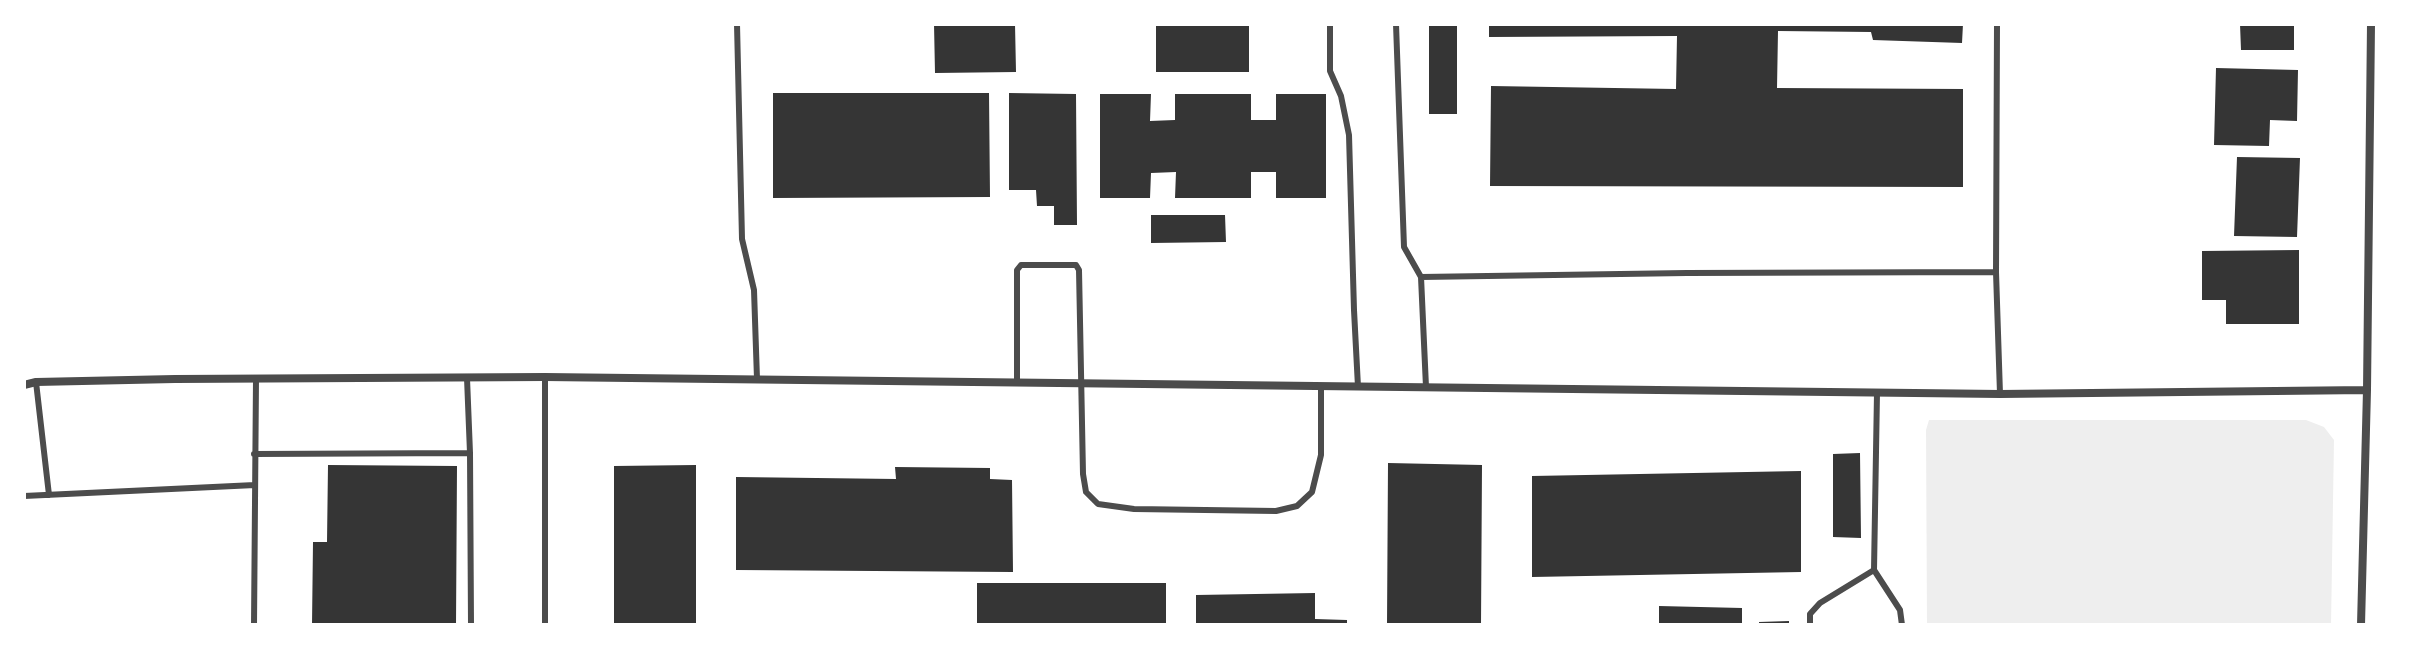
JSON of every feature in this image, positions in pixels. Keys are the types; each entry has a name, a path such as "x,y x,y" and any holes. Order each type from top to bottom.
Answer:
{"street":[{"path":"2361,625 2371,24"},
{"path":"24,385 36,382 545,377 2000,394 2367,390"}],"lane":[{"path":"737,24 742,239 754,290 757,379"},
{"path":"1330,24 1330,71 1341,96 1349,135 1358,387"},
{"path":"1396,24 1404,247 1421,277 1426,387"},
{"path":"1997,24 1996,272 2000,394"},
{"path":"1017,383 1017,270 1021,265 1076,265 1079,270 1083,474 1086,492 1098,504 1134,509 1276,511 1297,506 1312,492 1321,455 1321,386"},
{"path":"1421,277 1996,272"},
{"path":"545,377 545,625"},
{"path":"467,378 471,625"},
{"path":"254,625 256,379"},
{"path":"36,382 49,495"},
{"path":"1877,393 1874,570 1900,610 1902,625"},
{"path":"254,454 470,453"},
{"path":"24,496 255,485"},
{"path":"1810,625 1810,614 1820,603 1874,570"}],"shaded area":[{"path":"1929,420 2306,420 2324,427 2334,440 2331,625 1927,625 1926,430"}],"building":[{"path":"934,24 1015,24 1016,72 935,73"},
{"path":"1156,24 1249,24 1249,72 1156,72"},
{"path":"1429,24 1457,24 1457,114 1429,114"},
{"path":"1489,24 1963,24 1962,43 1873,40 1871,32 1778,31 1777,88 1963,89 1963,187 1490,186 1491,86 1676,89 1677,36 1489,37"},
{"path":"2240,24 2294,24 2294,50 2241,50"},
{"path":"2216,68 2298,70 2297,121 2270,120 2269,146 2214,145"},
{"path":"773,93 989,93 990,197 773,198"},
{"path":"1009,93 1076,94 1077,225 1054,225 1054,206 1037,206 1036,190 1009,190"},
{"path":"1100,94 1151,94 1150,121 1175,120 1175,94 1251,94 1251,120 1276,120 1276,94 1326,94 1326,198 1276,198 1276,172 1251,172 1251,198 1175,198 1176,172 1151,173 1150,198 1100,198"},
{"path":"2237,157 2300,158 2297,237 2234,236"},
{"path":"1151,215 1225,215 1226,242 1151,243"},
{"path":"2299,250 2299,324 2226,324 2226,300 2202,300 2202,251"},
{"path":"1860,453 1861,538 1833,537 1833,454"},
{"path":"1388,463 1482,465 1481,625 1387,625"},
{"path":"328,465 457,466 456,625 312,625 313,542 327,542"},
{"path":"696,465 696,625 614,625 614,466"},
{"path":"895,467 990,468 990,479 1012,480 1013,572 736,570 736,477 896,479"},
{"path":"1801,471 1801,572 1532,577 1532,476"},
{"path":"977,583 1166,583 1166,625 977,625"},
{"path":"1315,593 1315,619 1347,620 1347,625 1196,625 1196,595"},
{"path":"1659,606 1742,608 1742,625 1659,625"},
{"path":"1789,621 1789,625 1759,625 1759,622"}]}
